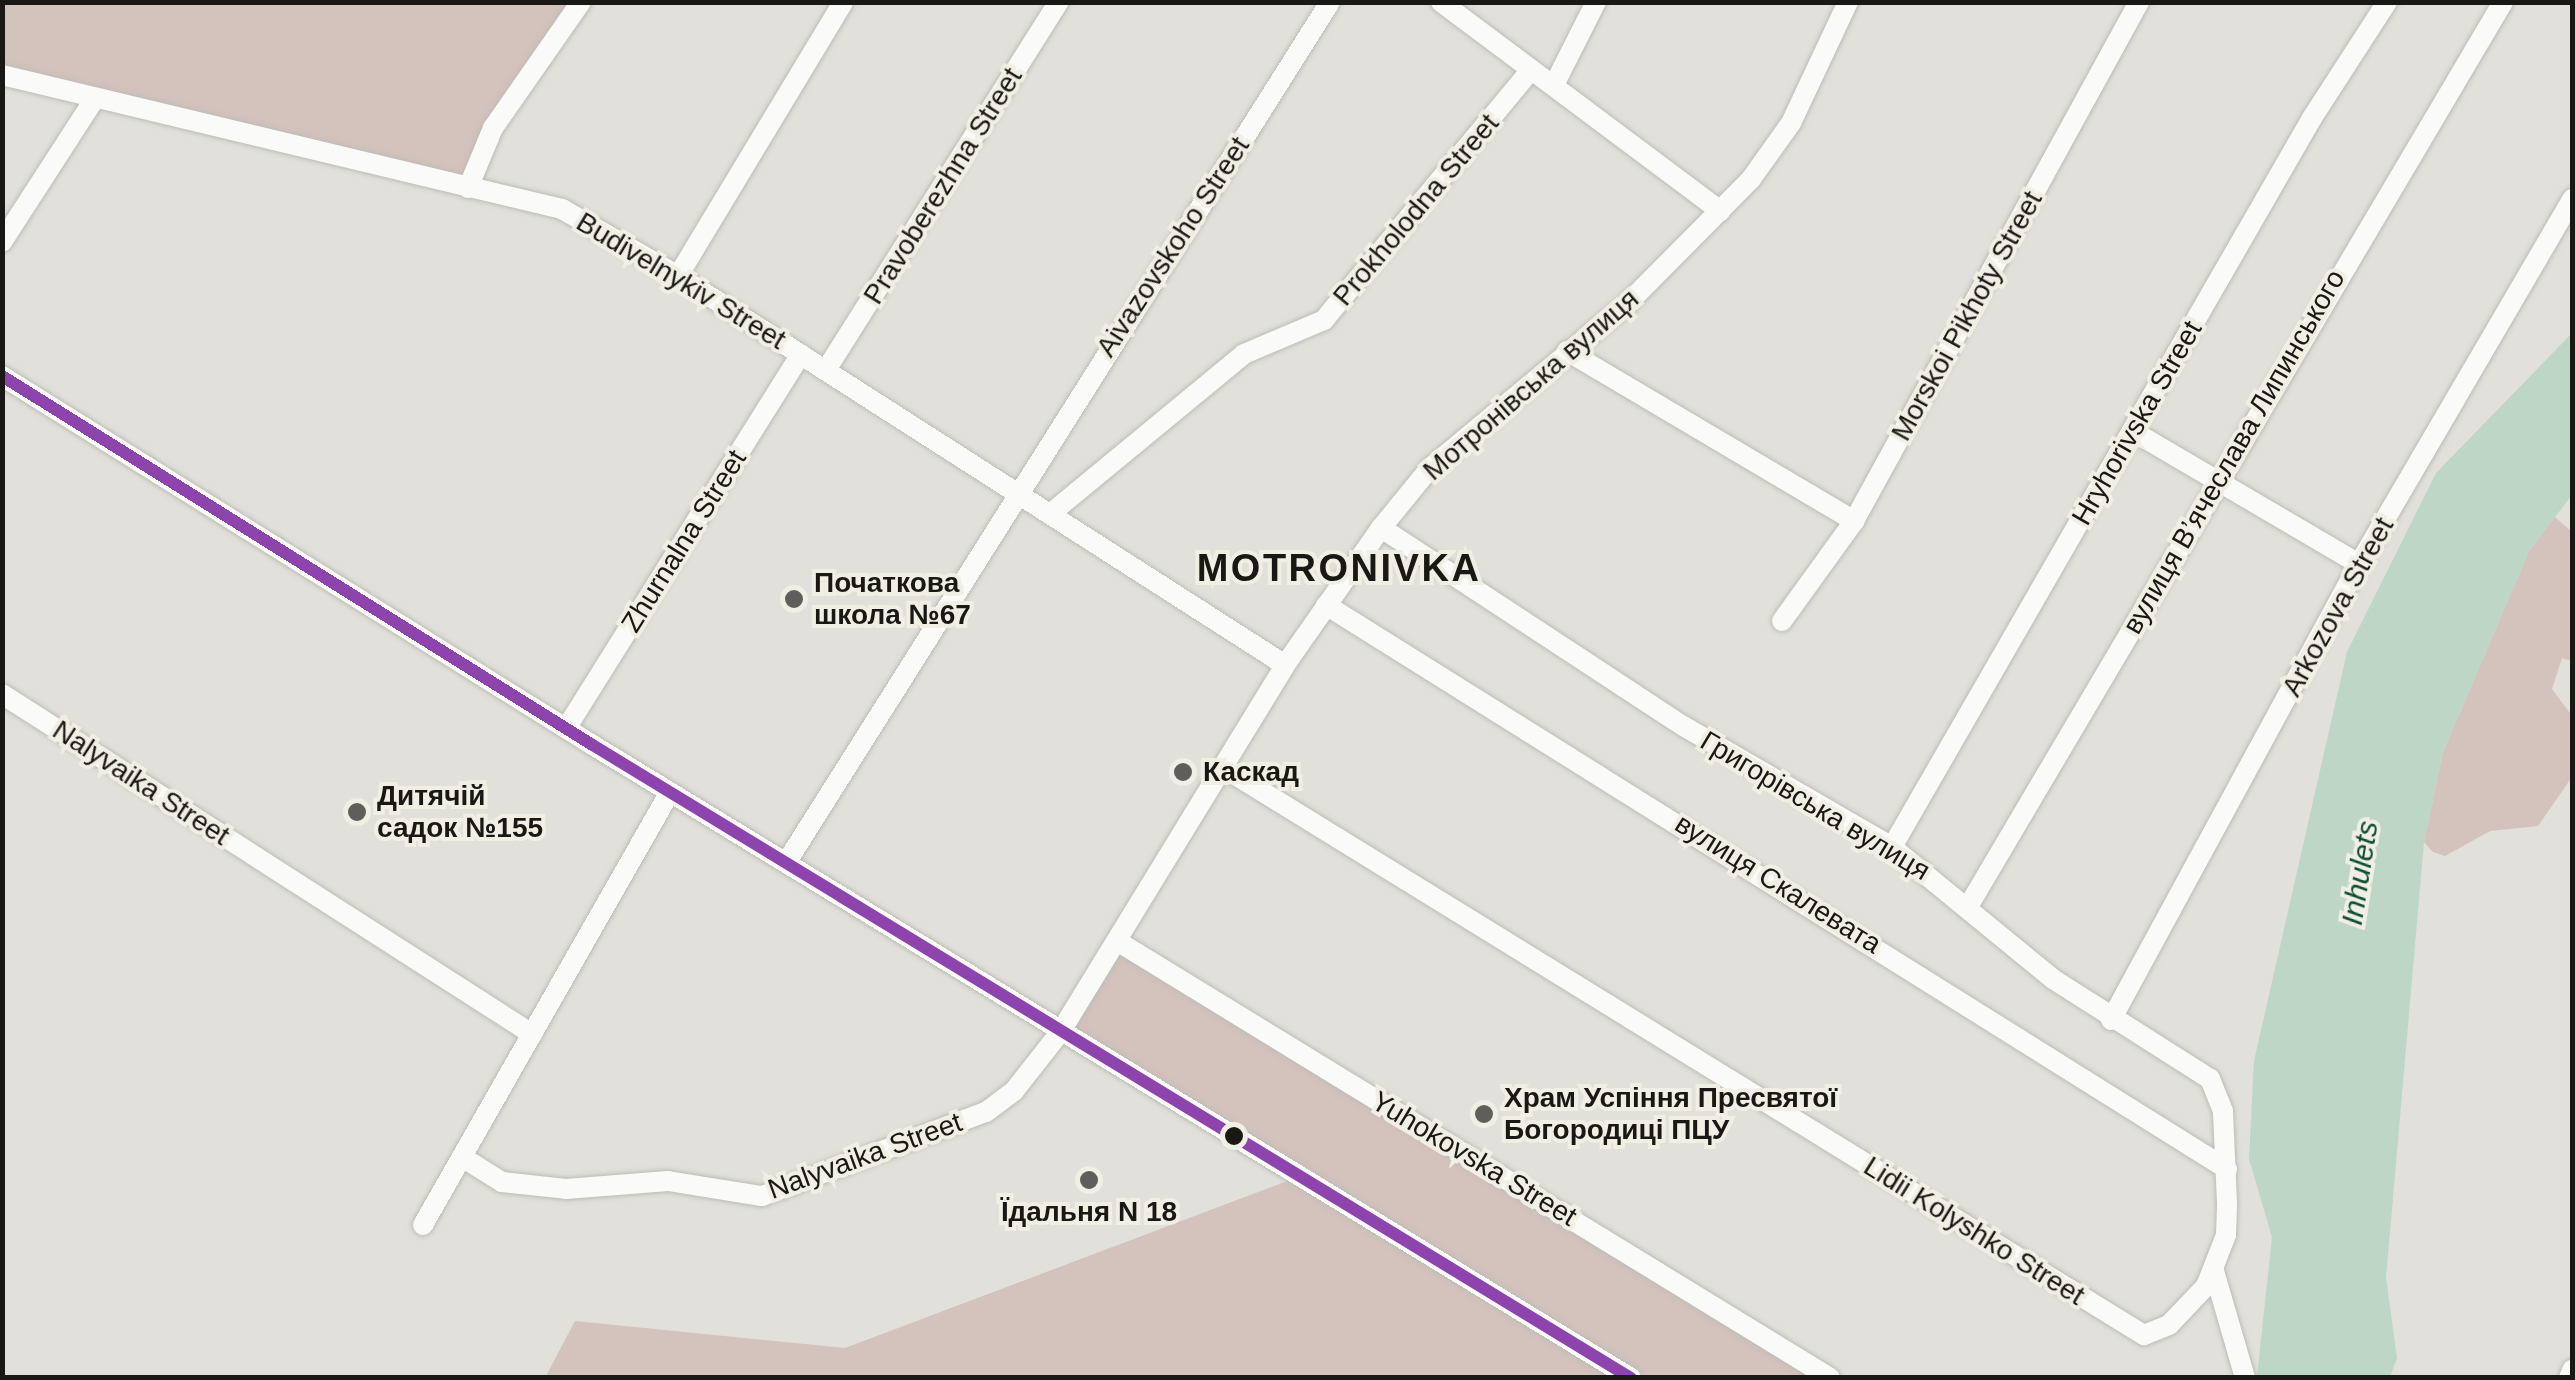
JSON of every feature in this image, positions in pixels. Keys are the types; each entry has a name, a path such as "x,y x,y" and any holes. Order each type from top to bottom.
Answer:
{"street":[{"path":"468,188 493,128 581,2"},
{"path":"678,276 843,2"},
{"name":"Pravoberezhna Street","path":"826,370 1059,2"},
{"name":"Aivazovskoho Street","path":"786,863 1016,492 1330,2"},
{"path":"1441,2 1720,211"},
{"path":"1554,85 1596,2"},
{"name":"Мотронівська вулиця","path":"1060,1031 1285,665 1380,528 1430,468 1627,304 1720,211 1784,134 1848,2"},
{"name":"Morskoi Pikhoty Street","path":"1782,621 1854,522 2140,2"},
{"name":"Hryhorivska Street","path":"1892,847 2312,118 2387,2"},
{"name":"вулиця В’ячеслава Липинського","path":"1970,904 2502,2"},
{"name":"Prokholodna Street","path":"1050,514 1244,354 1324,320 1532,70"},
{"name":"Budivelnykiv Street","path":"2,75 562,209 678,276 1285,665"},
{"path":"2,242 96,98"},
{"name":"Arkozova Street","path":"2111,1020 2359,564 2572,199"},
{"path":"1568,351 1854,522"},
{"name":"Zhurnalna Street","path":"567,728 800,354"},
{"path":"2,376 670,792 1631,1378"},
{"path":"2134,432 2359,564"},
{"name":"Григорівська вулиця","path":"1380,528 1683,726 1892,847 1970,904 2040,968 2111,1020 2210,1079 2223,1111 2227,1169"},
{"name":"вулиця Скалевата","path":"1326,605 2227,1169"},
{"name":"Nalyvaika Street","path":"2,694 532,1034"},
{"name":"Lidii Kolyshko Street","path":"1224,768 2144,1335 2169,1326 2214,1272 2226,1235 2227,1169"},
{"path":"423,1225 670,792"},
{"name":"Yuhokovska Street","path":"1118,941 1830,1378"},
{"name":"Nalyvaika Street","path":"462,1157 502,1182 566,1189 668,1181 762,1196 986,1112 1014,1090 1060,1031"},
{"path":"2214,1272 2245,1378"},
{"path":"2569,1378 2572,1370"}],"shaded area":[{"path":"3,3 581,3 468,188 3,75"},
{"path":"2555,517 2572,532 2572,661 2562,658 2552,689 2572,716 2572,777 2538,826 2490,831 2445,856 2433,852 2424,842 2443,752 2529,551"},
{"path":"1117,941 1828,1378 545,1378 575,1321 845,1348 1298,1177 1061,1031"}],"water":[{"name":"Inhulets","path":"2572,333 2572,495 2529,551 2443,752 2424,842 2386,1278 2397,1358 2390,1377 2257,1377 2272,1237 2249,1159 2254,1061 2347,652 2436,473"}],"transit line":[{"path":"2,376 591,744 1631,1378"}],"place":[{"name":"Початкова школа №67","path":"794,599"},
{"name":"Каскад","path":"1183,772"},
{"name":"Дитячій садок №155","path":"357,812"},
{"name":"Храм Успіння Пресвятої Богородиці ПЦУ","path":"1484,1114"},
{"name":"Їдальня N 18","path":"1089,1180"}],"district":[{"name":"MOTRONIVKA","path":"1339,569"}]}
